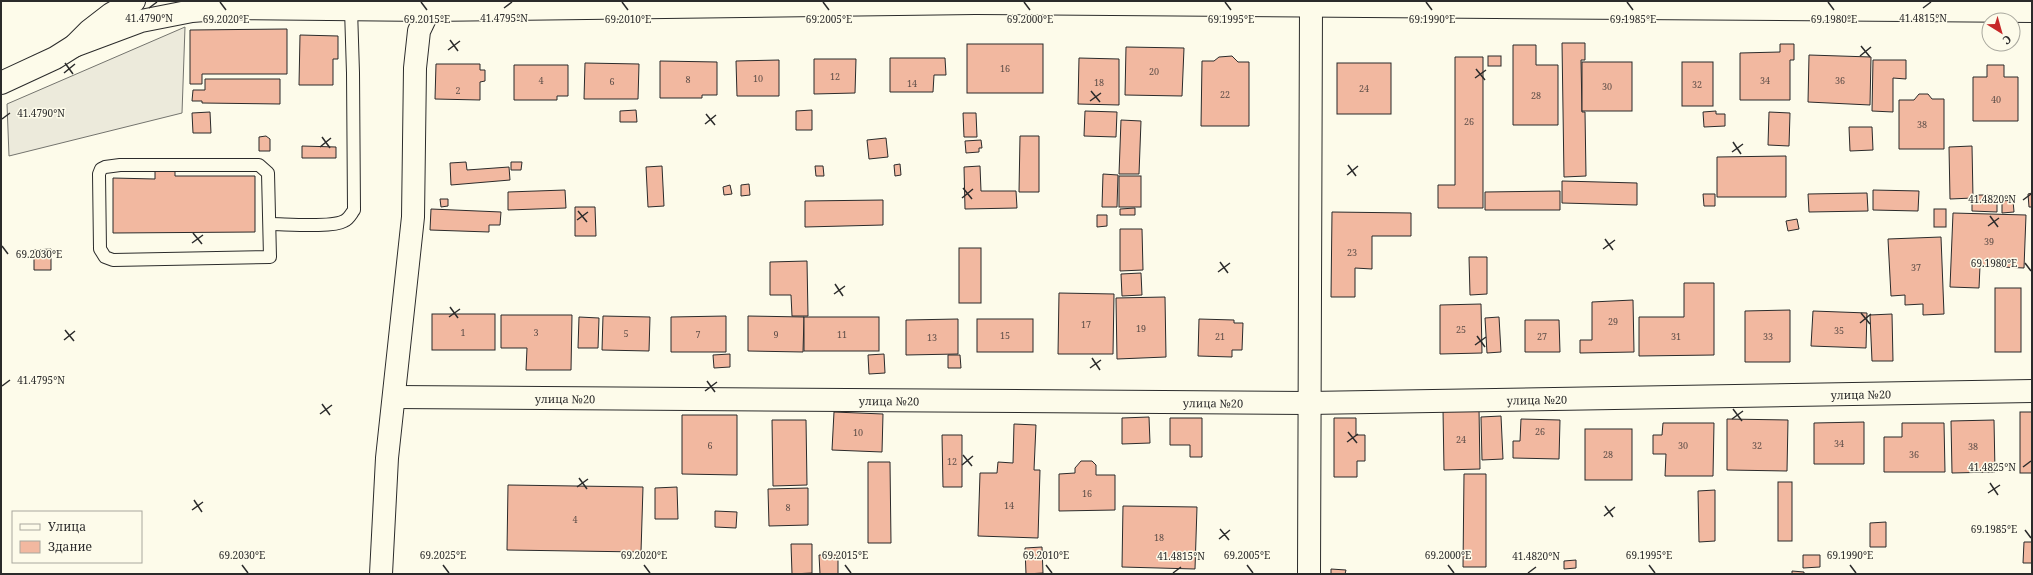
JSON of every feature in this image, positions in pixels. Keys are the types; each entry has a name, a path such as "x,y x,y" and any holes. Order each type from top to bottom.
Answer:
{"street":[{"path":"74,46 89,31 134,1"},
{"path":"1,83 55,58 74,46 141,21 192,11 230,8 351,9 429,5 975,3 1310,7 2032,11"},
{"path":"380,574 387,458 395,397 413,217 415,68 419,31 429,5"},
{"path":"1309,574 1308,403 1310,7"},
{"name":"улица №20","path":"395,397 1308,403 2032,391"}],"lane":[{"path":"270,224 333,224 344,222 350,218 354,210 354,73 351,9"},
{"path":"120,165 259,165 268,173 270,224 270,257 113,260 105,257 100,249 99,174 101,169 105,167 120,165"}],"shaded area":[{"path":"185,27 182,113 9,156 7,104"}],"building":[{"path":"287,29 287,74 202,74 202,84 190,84 190,30"},
{"path":"300,35 338,36 338,59 333,59 333,85 299,85"},
{"path":"1562,43 1585,43 1585,60 1581,60 1582,112 1585,112 1586,176 1564,177"},
{"path":"967,44 1043,44 1043,93 967,93"},
{"path":"1780,44 1794,44 1794,60 1790,60 1790,100 1740,100 1740,53 1780,52"},
{"path":"1513,45 1536,45 1536,65 1558,65 1558,125 1513,125"},
{"path":"1126,47 1184,48 1182,96 1125,95"},
{"path":"1809,55 1871,57 1870,105 1808,102"},
{"path":"1232,56 1238,62 1249,62 1249,126 1201,126 1202,61 1214,61 1219,57"},
{"path":"1488,56 1501,56 1501,66 1488,66"},
{"path":"1455,57 1483,57 1483,208 1438,208 1438,185 1455,185"},
{"path":"890,58 945,58 946,75 934,75 933,92 890,92"},
{"path":"1079,58 1119,59 1119,105 1078,104"},
{"path":"814,59 856,59 855,93 814,94"},
{"path":"779,60 779,96 737,96 736,61"},
{"path":"1873,60 1906,60 1906,79 1893,78 1893,112 1872,111"},
{"path":"660,61 717,62 717,95 702,95 702,98 660,98"},
{"path":"1582,62 1632,62 1632,111 1582,111"},
{"path":"1682,62 1713,62 1713,106 1682,106"},
{"path":"585,63 639,64 638,99 584,99"},
{"path":"1337,63 1391,63 1391,114 1337,114"},
{"path":"436,64 480,64 480,70 485,70 485,81 480,82 480,100 435,99"},
{"path":"514,65 568,65 568,96 557,96 557,100 514,100"},
{"path":"1987,65 2004,65 2004,77 2018,77 2018,121 1973,121 1973,77 1987,77"},
{"path":"205,79 280,79 280,104 202,103 202,101 192,101 193,90 205,90"},
{"path":"1919,94 1928,94 1932,99 1944,99 1944,149 1899,149 1899,100 1914,100"},
{"path":"636,110 637,122 620,122 620,111"},
{"path":"812,110 812,130 796,130 796,111"},
{"path":"1085,111 1117,112 1116,137 1084,136"},
{"path":"1716,111 1716,114 1725,114 1725,126 1704,127 1703,112"},
{"path":"210,112 211,133 193,133 192,113"},
{"path":"1769,112 1790,113 1789,146 1768,145"},
{"path":"963,113 976,113 977,137 964,137"},
{"path":"1121,120 1141,121 1139,174 1119,174"},
{"path":"1849,127 1872,127 1873,150 1850,151"},
{"path":"266,136 270,139 270,151 259,151 259,137"},
{"path":"1020,136 1039,136 1039,192 1019,192"},
{"path":"886,138 888,157 869,159 867,140"},
{"path":"981,140 982,148 979,148 979,152 966,153 965,141"},
{"path":"302,146 336,147 336,158 302,158"},
{"path":"1972,146 1973,198 1950,199 1949,147"},
{"path":"1786,156 1786,197 1717,197 1717,157"},
{"path":"466,162 467,170 509,167 510,180 451,185 450,163"},
{"path":"511,162 522,162 521,170 511,170"},
{"path":"900,164 901,175 895,176 894,165"},
{"path":"662,166 664,206 648,207 646,167"},
{"path":"815,166 823,166 824,176 816,176"},
{"path":"980,166 981,191 1016,191 1017,208 965,209 964,167"},
{"path":"175,168 175,176 255,176 255,232 113,233 113,178 155,179 155,169"},
{"path":"1103,174 1118,175 1117,207 1102,207"},
{"path":"1119,176 1141,176 1141,207 1119,207"},
{"path":"1562,181 1637,183 1637,205 1562,203"},
{"path":"749,184 750,195 741,196 741,185"},
{"path":"730,185 732,194 724,195 723,187"},
{"path":"565,190 566,208 508,210 508,192"},
{"path":"1873,190 1919,191 1918,211 1873,210"},
{"path":"1560,191 1560,210 1485,210 1485,192"},
{"path":"1867,193 1868,211 1809,212 1808,194"},
{"path":"2032,193 2032,207 2029,207 2028,194"},
{"path":"1703,194 1715,194 1715,206 1704,206"},
{"path":"1975,195 1997,195 1997,212 1972,211 1972,200 1975,200"},
{"path":"440,199 448,199 448,206 441,207"},
{"path":"883,200 883,225 805,227 805,201"},
{"path":"2013,200 2014,212 2002,213 2002,201"},
{"path":"575,207 595,207 596,236 575,236"},
{"path":"1135,208 1135,215 1120,215 1120,209"},
{"path":"431,209 501,212 500,225 489,225 489,232 430,230"},
{"path":"1934,209 1946,209 1946,227 1934,227"},
{"path":"1332,212 1411,213 1411,236 1372,236 1372,269 1355,268 1355,297 1331,297"},
{"path":"1953,213 2026,215 2024,268 1980,266 1979,288 1950,287"},
{"path":"1097,215 1107,215 1107,226 1097,227"},
{"path":"1797,219 1799,229 1788,231 1786,221"},
{"path":"1120,229 1142,229 1143,270 1120,271"},
{"path":"1941,237 1944,314 1923,315 1923,304 1905,305 1905,295 1891,296 1888,239"},
{"path":"959,248 981,248 981,303 959,303"},
{"path":"51,249 51,270 34,270 34,250"},
{"path":"1469,257 1487,257 1487,294 1470,295"},
{"path":"807,261 808,316 792,316 791,295 770,295 770,262"},
{"path":"1141,273 1142,295 1122,296 1121,274"},
{"path":"1684,283 1714,283 1714,355 1639,356 1639,317 1684,317"},
{"path":"1995,288 2021,288 2021,352 1995,352"},
{"path":"1059,293 1114,294 1113,354 1058,354"},
{"path":"1165,297 1166,357 1117,359 1116,298"},
{"path":"1633,300 1634,352 1580,353 1580,340 1592,340 1592,302"},
{"path":"1481,304 1482,353 1440,354 1440,305"},
{"path":"1790,310 1790,362 1745,362 1745,311"},
{"path":"1813,311 1867,313 1866,348 1811,346"},
{"path":"432,314 495,314 495,350 432,350"},
{"path":"1892,314 1893,361 1872,361 1870,315"},
{"path":"501,315 572,315 571,370 526,370 527,348 501,348"},
{"path":"603,316 650,317 649,351 602,350"},
{"path":"726,316 726,352 671,352 671,317"},
{"path":"748,316 804,317 803,352 748,351"},
{"path":"579,317 599,318 598,348 578,348"},
{"path":"804,317 879,317 879,351 804,351"},
{"path":"1499,317 1501,352 1487,353 1485,318"},
{"path":"958,319 958,354 906,355 906,320"},
{"path":"977,319 1033,319 1033,352 977,352"},
{"path":"1199,319 1234,320 1234,323 1243,323 1242,350 1232,350 1232,357 1198,356"},
{"path":"1525,320 1559,320 1560,352 1525,352"},
{"path":"730,354 730,367 714,368 713,355"},
{"path":"884,354 885,373 869,374 868,355"},
{"path":"948,355 960,355 961,368 948,368"},
{"path":"1479,409 1480,469 1444,470 1443,410"},
{"path":"834,412 883,414 882,452 832,450"},
{"path":"2020,412 2032,412 2032,473 2020,473"},
{"path":"682,415 737,415 737,475 682,474"},
{"path":"1501,416 1503,459 1482,460 1481,417"},
{"path":"1149,417 1150,443 1122,444 1122,418"},
{"path":"1170,418 1202,418 1202,457 1190,457 1190,445 1170,445"},
{"path":"1334,418 1356,418 1356,435 1365,435 1365,461 1357,461 1357,477 1334,477"},
{"path":"1521,419 1560,420 1559,459 1513,458 1513,441 1520,441"},
{"path":"1727,419 1788,420 1787,471 1727,470"},
{"path":"772,420 806,420 807,485 773,486"},
{"path":"1994,420 1995,472 1952,473 1951,421"},
{"path":"1864,422 1864,464 1814,464 1814,423"},
{"path":"1663,423 1714,423 1713,476 1665,476 1666,454 1653,454 1653,435 1662,435"},
{"path":"1902,423 1944,423 1945,472 1884,472 1884,437 1902,437"},
{"path":"1014,424 1036,425 1034,470 1040,470 1038,538 978,536 980,473 997,473 998,462 1013,463"},
{"path":"1585,429 1632,429 1632,480 1585,480"},
{"path":"942,435 962,435 962,487 943,487"},
{"path":"1081,461 1092,461 1096,465 1096,475 1115,475 1115,510 1059,511 1059,474 1075,473 1075,468"},
{"path":"868,462 890,462 891,543 868,543"},
{"path":"1464,474 1486,474 1486,567 1463,567"},
{"path":"1778,482 1792,482 1792,541 1778,541"},
{"path":"508,485 643,487 641,552 507,550"},
{"path":"677,487 678,519 655,519 655,488"},
{"path":"808,488 808,525 769,526 768,489"},
{"path":"1715,490 1715,541 1699,542 1698,491"},
{"path":"1123,506 1197,507 1195,569 1122,567"},
{"path":"715,511 737,512 736,528 715,527"},
{"path":"1886,522 1886,547 1870,547 1870,523"},
{"path":"2024,542 2032,542 2032,563 2023,563"},
{"path":"791,544 812,544 812,573 792,574"},
{"path":"1042,547 1043,573 1026,574 1025,548"},
{"path":"819,555 838,555 838,574 820,574"},
{"path":"1803,555 1820,555 1820,567 1803,568"},
{"path":"1576,560 1576,568 1564,569 1564,561"},
{"path":"1331,569 1346,570 1345,574 1331,574"},
{"path":"1792,571 1804,572 1804,574 1792,574"}]}
